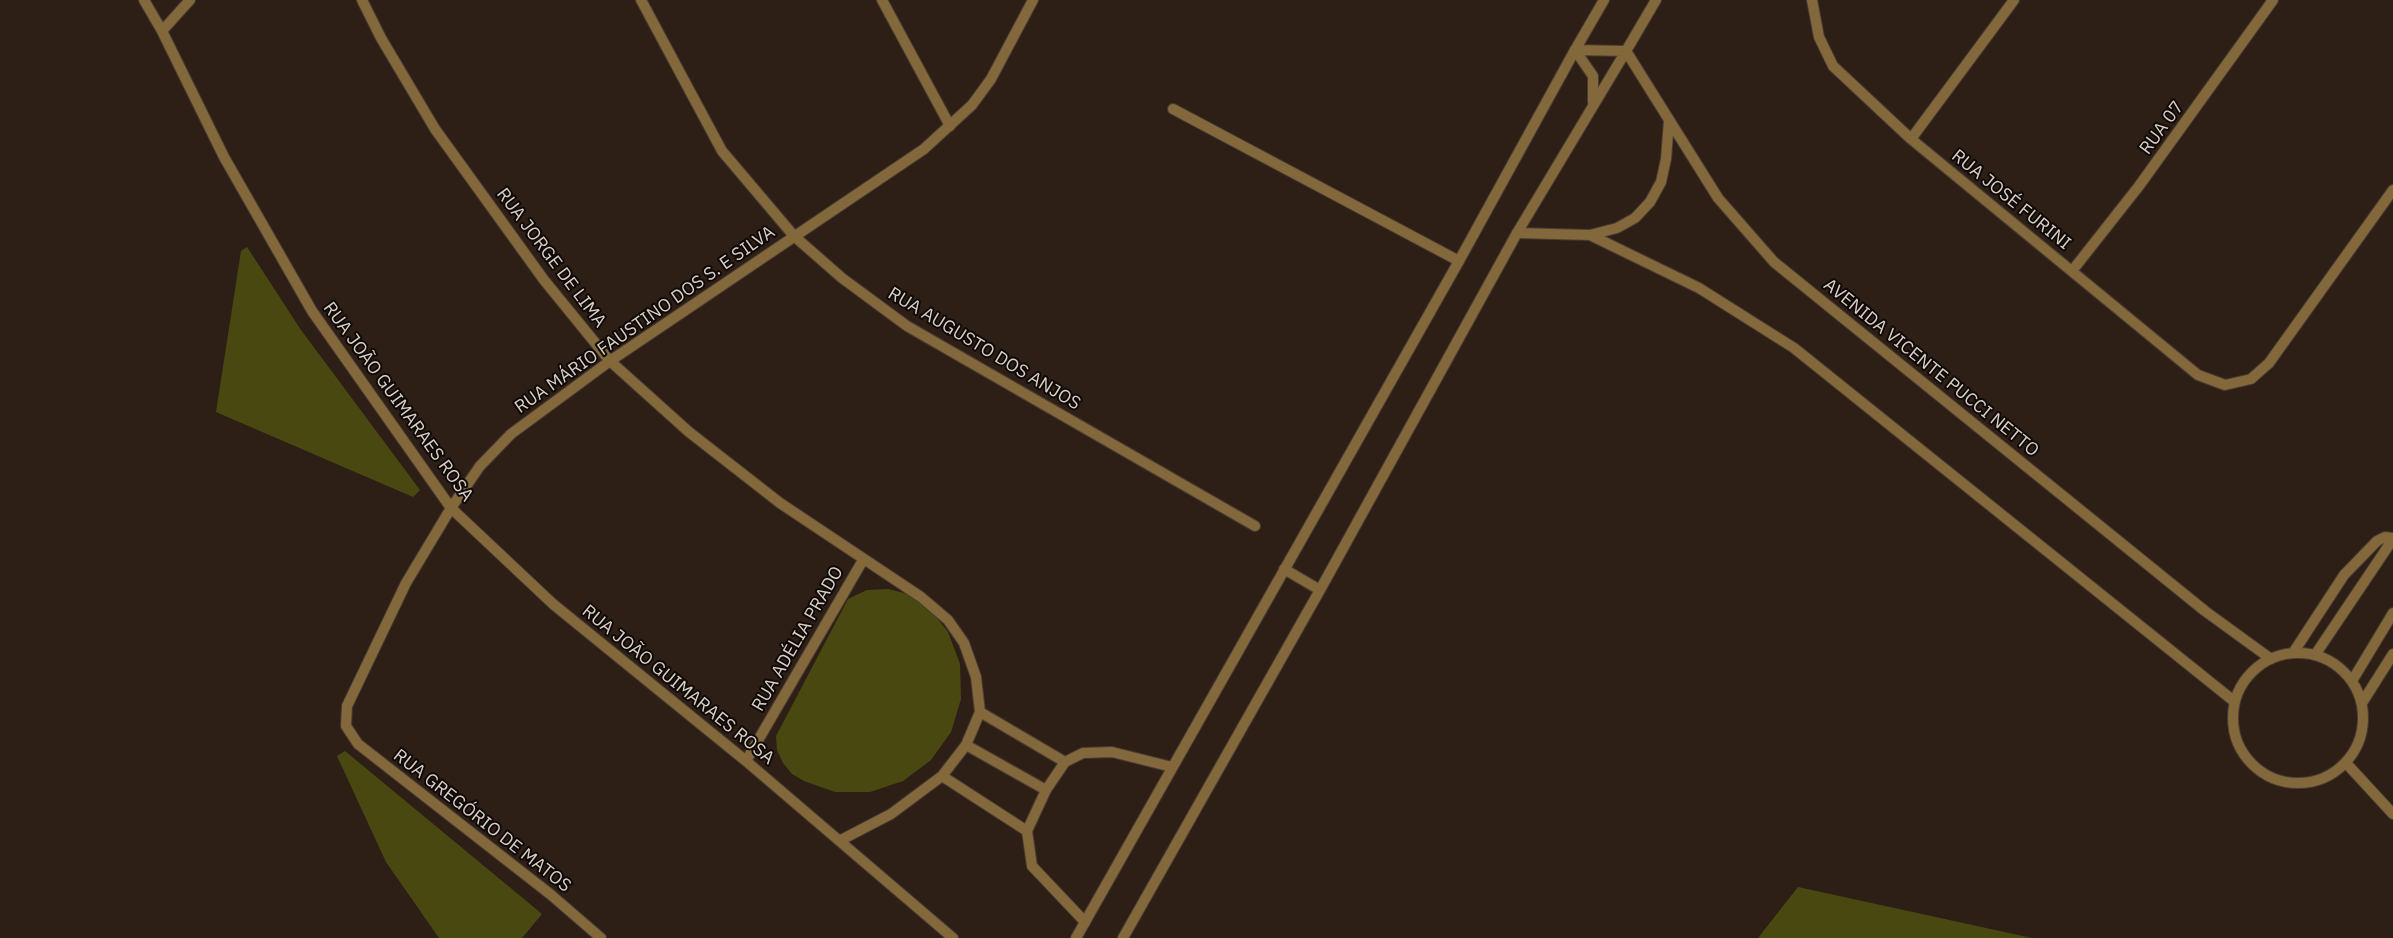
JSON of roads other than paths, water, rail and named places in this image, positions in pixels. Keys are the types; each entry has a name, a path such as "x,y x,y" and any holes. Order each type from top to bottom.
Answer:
{"street":[{"name":"RUA JOÃO GUIMARAES ROSA","path":"144,0 162,31 224,157 312,311 451,508 553,604 841,840 953,938"},
{"path":"162,31 190,0"},
{"name":"RUA JORGE DE LIMA","path":"362,0 381,38 435,129 544,280 610,361 689,432 780,503 921,597 948,620 964,643 976,677 980,712"},
{"name":"RUA AUGUSTO DOS ANJOS","path":"641,0 722,151 794,236 842,278 907,326 1255,526"},
{"path":"882,0 950,126"},
{"name":"RUA MÁRIO FAUSTINO DOS S. E SILVA","path":"346,726 347,706 406,583 451,508 480,466 511,434 610,361 924,149 972,106 991,79 1033,0"},
{"path":"1076,938 1604,0"},
{"path":"1123,938 1320,590 1517,233 1656,0"},
{"path":"1911,139 2014,0"},
{"name":"RUA 07","path":"2072,271 2139,186 2273,0"},
{"name":"RUA JOSÉ FURINI","path":"1812,4 1819,37 1833,66 1911,139 2198,374 2225,385 2251,378 2269,364 2393,190"},
{"path":"1575,50 1626,51"},
{"path":"1575,50 1593,76 1592,105"},
{"name":"AVENIDA VICENTE PUCCI NETTO","path":"1626,51 1718,198 1774,262 2205,611 2271,659"},
{"path":"1173,110 1458,262"},
{"path":"1517,233 1590,235 1617,228 1634,218 1650,202 1661,182 1666,160 1669,121"},
{"path":"1590,235 1699,288 1794,348 2234,702"},
{"path":"2293,653 2344,575 2377,541 2385,537 2393,538 2315,655"},
{"name":"RUA ADÉLIA PRADO","path":"746,761 863,560"},
{"path":"1284,570 1320,590"},
{"path":"2352,681 2393,613"},
{"path":"2293,653 2315,655 2352,681 2362,703 2363,724 2358,745 2346,763 2329,776 2308,782 2287,782 2266,775 2250,762 2238,744 2233,723 2234,702 2242,684 2254,669 2271,659 2293,653"},
{"path":"2362,703 2393,654"},
{"path":"841,840 891,814 942,776 966,745 980,712 1064,762"},
{"name":"RUA GREGÓRIO DE MATOS","path":"346,726 358,744 550,894 601,938"},
{"path":"966,745 1046,790"},
{"path":"1085,922 1032,866 1027,831 1046,790 1064,762 1082,753 1112,752 1172,767"},
{"path":"2346,763 2393,814"},
{"path":"942,776 1027,831"}]}
